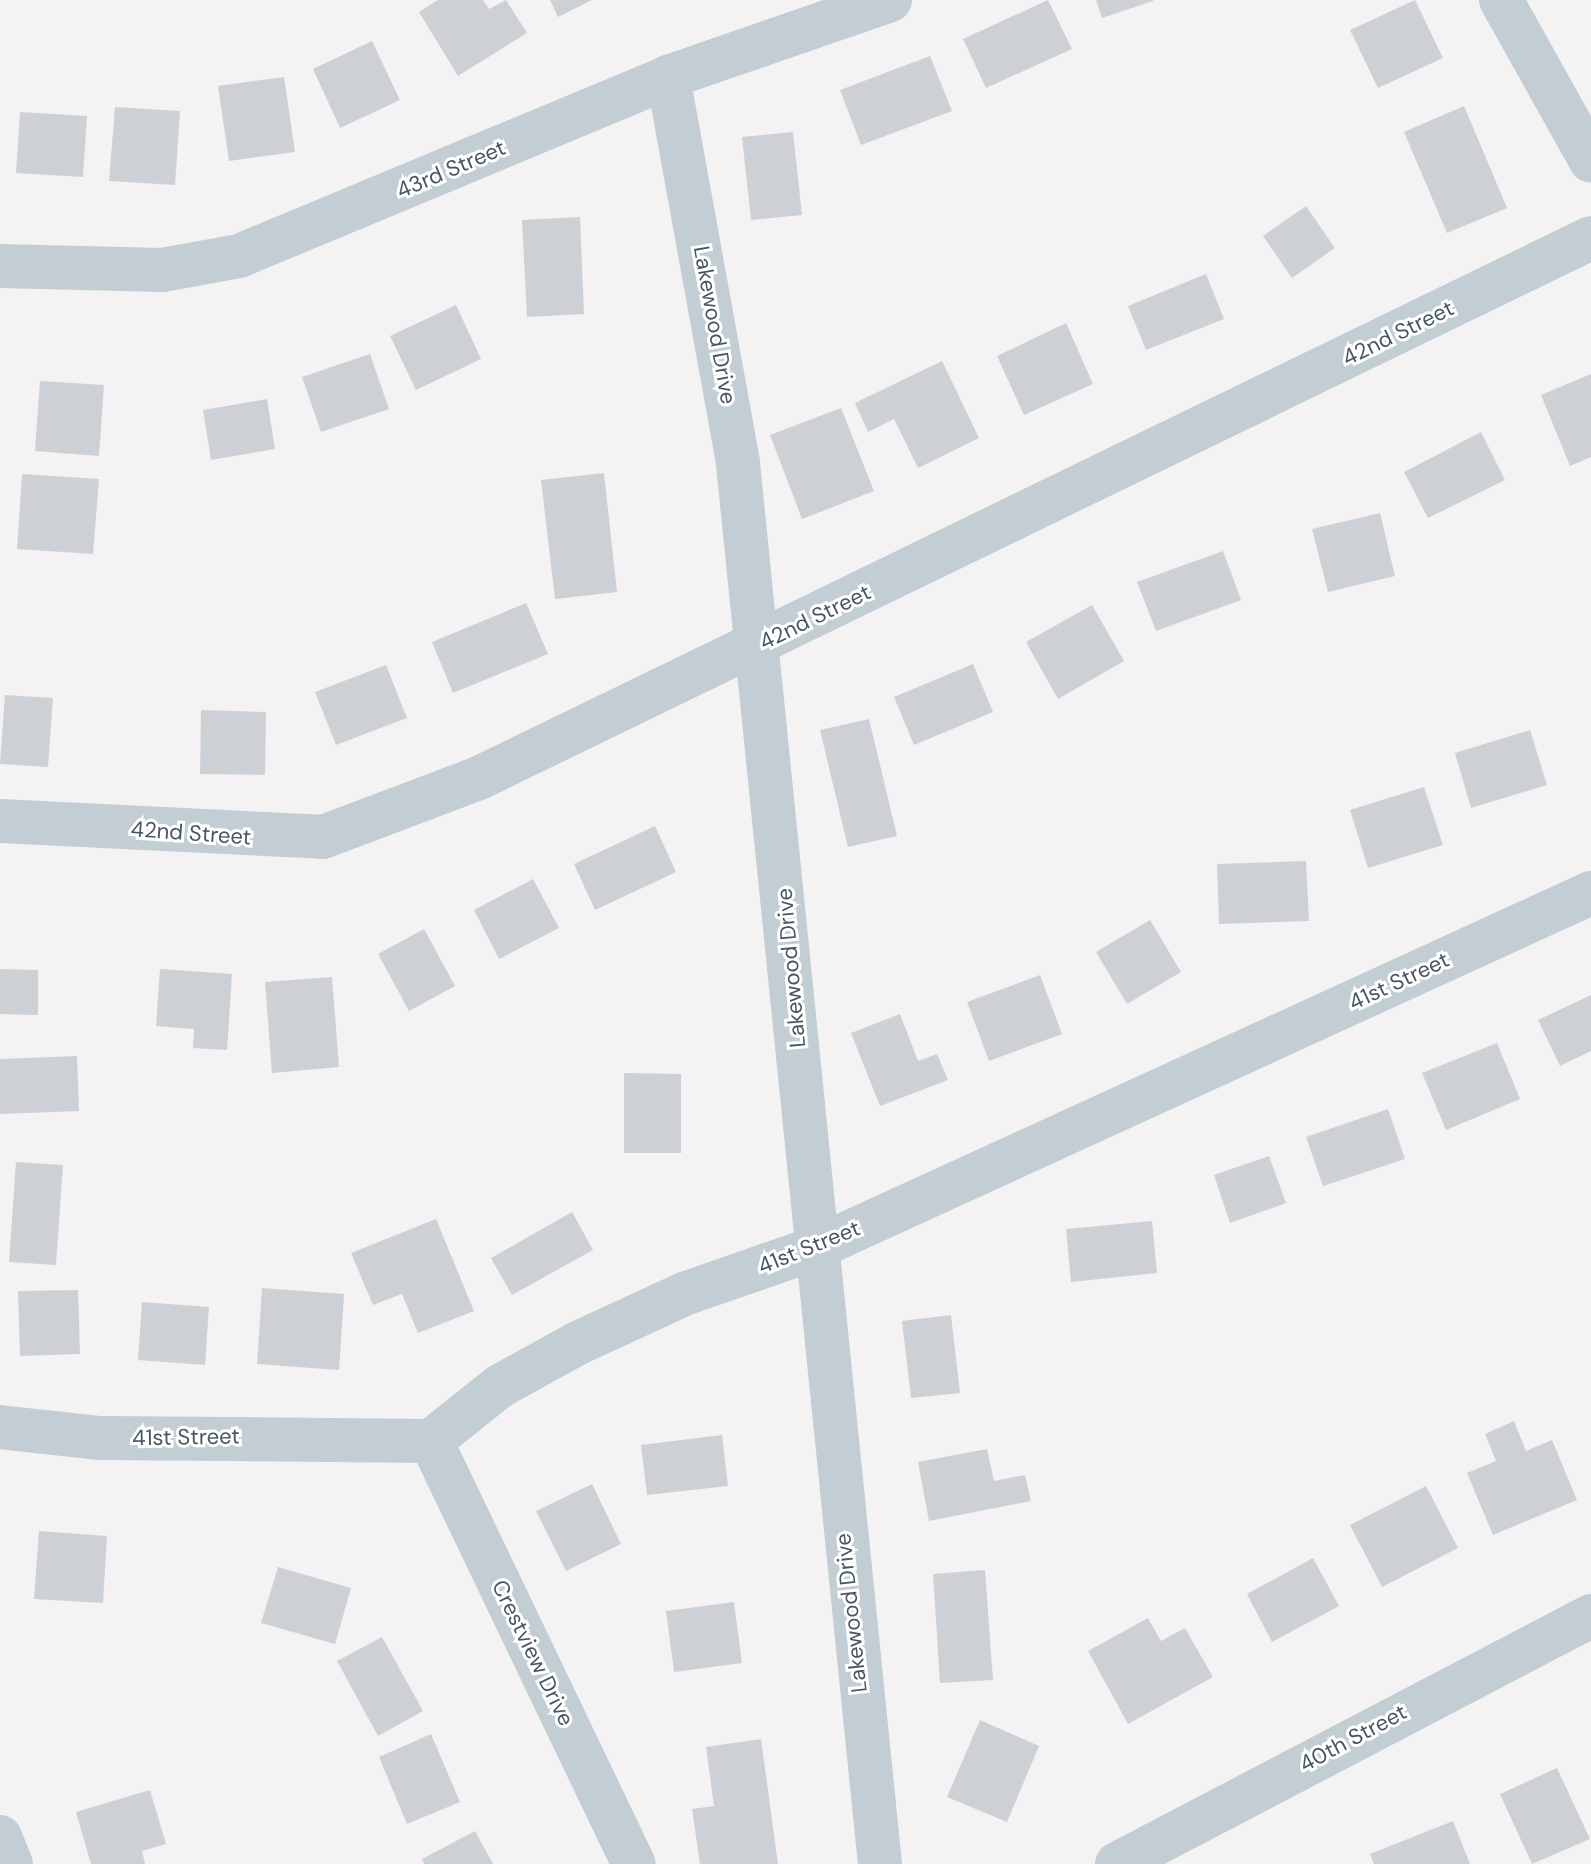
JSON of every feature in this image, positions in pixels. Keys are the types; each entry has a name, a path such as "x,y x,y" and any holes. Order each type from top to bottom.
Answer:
{"street":[{"name":"43rd Street","path":"0,266 162,270 239,256 668,77 890,0"},
{"path":"1501,0 1591,161"},
{"name":"Lakewood Drive","path":"668,77 712,296 757,645 792,959 813,1249 880,1864"},
{"name":"42nd Street","path":"0,821 222,838 323,837 479,778 1591,238"},
{"name":"41st Street","path":"0,1427 100,1438 431,1441 500,1386 578,1343 684,1294 813,1249 1591,893"},
{"name":"Crestview Drive","path":"431,1441 634,1864"},
{"name":"40th Street","path":"1117,1864 1591,1616"},
{"path":"0,1837 11,1864"}],"building":[{"path":"438,0 483,0 489,9 506,0 527,33 458,76 419,12"},
{"path":"550,0 592,0 558,17"},
{"path":"1048,0 1072,49 986,88 963,39"},
{"path":"1096,0 1153,0 1153,1 1102,18"},
{"path":"1415,0 1443,58 1378,88 1350,30"},
{"path":"372,41 400,100 340,128 313,69"},
{"path":"930,56 952,111 861,145 840,90"},
{"path":"284,77 295,152 229,161 218,86"},
{"path":"1464,106 1507,208 1447,233 1404,132"},
{"path":"115,107 180,111 175,185 109,181"},
{"path":"20,112 87,116 83,177 16,173"},
{"path":"793,132 802,215 751,220 742,137"},
{"path":"1306,206 1335,248 1292,278 1263,236"},
{"path":"580,217 584,314 527,317 522,220"},
{"path":"1206,274 1224,319 1146,350 1128,306"},
{"path":"456,305 481,359 416,390 390,336"},
{"path":"1066,323 1093,384 1024,415 997,356"},
{"path":"370,354 389,409 321,432 302,377"},
{"path":"942,361 979,438 918,468 894,419 868,432 855,403"},
{"path":"1591,374 1591,457 1570,466 1541,395"},
{"path":"40,381 104,385 99,456 35,451"},
{"path":"267,399 275,449 211,460 203,410"},
{"path":"841,408 874,491 802,519 770,435"},
{"path":"1481,432 1505,480 1428,518 1404,472"},
{"path":"604,473 617,592 555,599 541,480"},
{"path":"22,474 99,479 93,554 17,549"},
{"path":"1380,513 1395,576 1328,592 1312,529"},
{"path":"1223,551 1241,600 1156,631 1137,582"},
{"path":"526,603 548,654 453,693 432,642"},
{"path":"1092,605 1124,661 1058,699 1026,642"},
{"path":"973,664 993,712 914,745 894,697"},
{"path":"386,665 407,718 336,745 315,692"},
{"path":"5,695 53,698 48,767 0,764"},
{"path":"201,710 266,712 265,775 200,774"},
{"path":"869,719 897,836 848,847 820,730"},
{"path":"1530,730 1547,785 1471,808 1455,753"},
{"path":"1424,787 1443,845 1368,868 1350,810"},
{"path":"655,826 676,872 595,910 574,864"},
{"path":"1306,861 1309,921 1219,924 1217,864"},
{"path":"533,879 559,928 499,959 474,910"},
{"path":"1150,920 1181,972 1127,1004 1096,952"},
{"path":"424,929 455,986 409,1011 378,954"},
{"path":"0,969 38,970 38,1015 0,1014"},
{"path":"160,969 232,974 227,1050 193,1048 194,1029 156,1026"},
{"path":"1040,975 1062,1034 989,1061 967,1002"},
{"path":"332,977 339,1067 272,1073 265,982"},
{"path":"1591,995 1591,1051 1560,1066 1538,1020"},
{"path":"900,1014 918,1061 937,1054 948,1080 880,1106 851,1033"},
{"path":"1497,1043 1520,1099 1446,1130 1422,1073"},
{"path":"77,1056 79,1111 0,1114 0,1059"},
{"path":"624,1073 681,1074 681,1153 624,1153"},
{"path":"1388,1109 1405,1159 1323,1186 1306,1137"},
{"path":"1269,1156 1286,1203 1230,1223 1214,1175"},
{"path":"16,1162 63,1165 56,1265 9,1262"},
{"path":"572,1212 593,1250 512,1295 491,1258"},
{"path":"436,1219 474,1311 418,1333 402,1294 373,1305 351,1253"},
{"path":"1152,1221 1157,1273 1071,1282 1066,1229"},
{"path":"262,1288 344,1294 339,1370 257,1364"},
{"path":"78,1290 80,1354 20,1356 18,1291"},
{"path":"142,1302 209,1307 205,1365 138,1360"},
{"path":"951,1315 960,1393 911,1398 902,1321"},
{"path":"1514,1421 1526,1451 1552,1440 1577,1500 1493,1535 1467,1473 1496,1461 1485,1434"},
{"path":"722,1435 728,1486 647,1495 641,1445"},
{"path":"987,1449 994,1481 1025,1475 1031,1501 929,1521 918,1462"},
{"path":"592,1484 621,1544 566,1571 536,1511"},
{"path":"1426,1486 1458,1548 1382,1587 1350,1525"},
{"path":"39,1531 107,1536 103,1603 34,1599"},
{"path":"1313,1558 1339,1606 1272,1642 1247,1594"},
{"path":"278,1567 351,1588 335,1644 261,1623"},
{"path":"985,1570 993,1680 940,1683 933,1574"},
{"path":"734,1602 742,1663 674,1672 666,1611"},
{"path":"1148,1618 1161,1641 1185,1628 1213,1677 1128,1724 1088,1651"},
{"path":"382,1637 423,1711 378,1736 337,1661"},
{"path":"980,1720 1039,1746 1007,1822 947,1797"},
{"path":"431,1734 460,1802 407,1824 379,1757"},
{"path":"761,1739 778,1864 700,1864 692,1809 714,1806 706,1747"},
{"path":"1557,1768 1590,1839 1532,1864 1500,1794"},
{"path":"150,1790 166,1844 142,1851 145,1864 91,1864 76,1812"},
{"path":"1453,1821 1470,1864 1374,1864 1370,1854"},
{"path":"475,1831 493,1864 424,1864 422,1859"}]}
